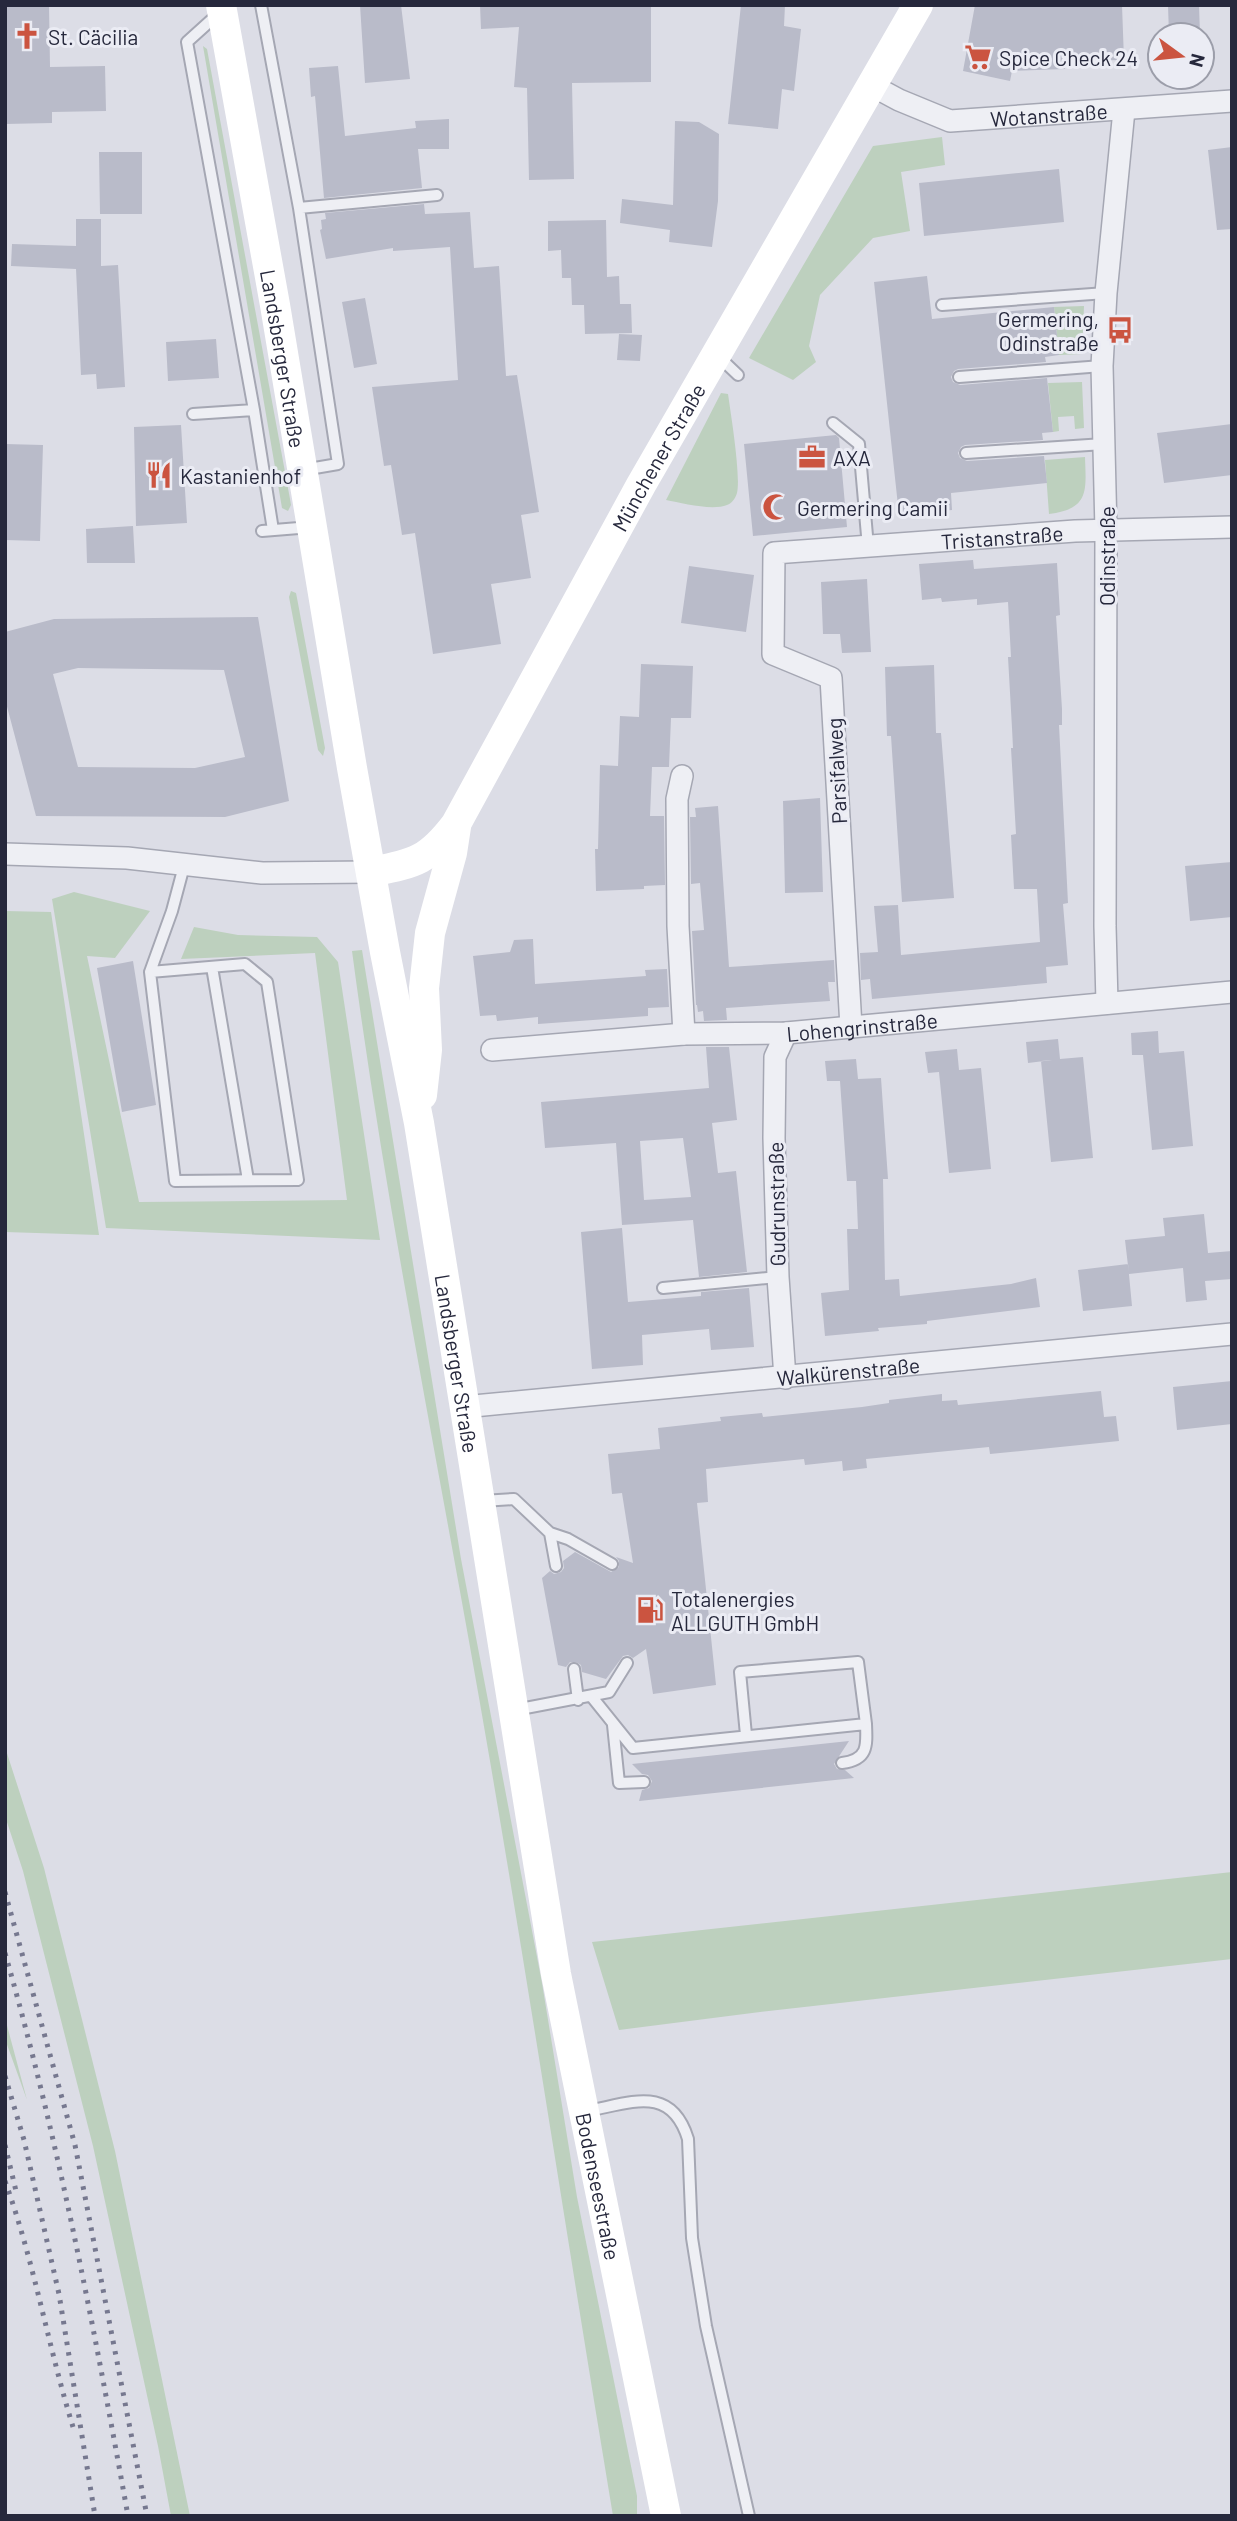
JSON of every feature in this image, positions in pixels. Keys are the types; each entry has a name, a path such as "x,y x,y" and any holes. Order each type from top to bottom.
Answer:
{"main road":[{"name":"Münchener Straße","path":"371,872 418,861 440,845 456,824 641,485 727,365 871,85 918,5"},
{"name":"Landsberger Straße","path":"222,8 384,952 419,1123 537,1855"},
{"path":"419,1123 427,1049 424,988 430,933 452,853 456,824"},
{"name":"Bodenseestraße","path":"537,1855 556,1974 666,2516"}],"street":[{"name":"Wotanstraße","path":"871,85 950,121 1232,102"},
{"name":"Odinstraße","path":"1107,1003 1106,531 1102,366 1106,293 1124,110"},
{"name":"Tristanstraße","path":"774,553 967,538 1232,527"},
{"name":"Parsifalweg","path":"774,553 773,654 831,678 851,1027"},
{"path":"682,776 677,809 678,926 684,1034"},
{"path":"5,854 127,858 262,873 371,872"},
{"name":"Lohengrinstraße","path":"492,1050 684,1034 786,1033 1232,992"},
{"name":"Gudrunstraße","path":"785,1378 778,1277 774,1138 775,1057 786,1033"},
{"name":"Walkürenstraße","path":"463,1408 1232,1334"}],"lane":[{"name":"Landsberger Straße","path":"261,5 299,208 338,464 303,470"},
{"name":"Landsberger Straße","path":"222,8 187,42 254,410 267,531 312,527"},
{"path":"299,208 437,195"},
{"path":"942,305 1106,293"},
{"path":"960,377 1102,366"},
{"path":"192,414 254,410"},
{"path":"833,423 859,444 868,547"},
{"path":"966,453 1104,444"},
{"path":"150,972 245,964 267,982 298,1180 175,1181 150,972 172,911 184,866"},
{"path":"212,967 248,1180"},
{"path":"663,1288 778,1277"},
{"path":"479,1501 514,1499 550,1533 568,1539 612,1564"},
{"path":"550,1533 556,1566"},
{"path":"746,1735 740,1672 858,1662 867,1743 863,1754 855,1761 842,1763"},
{"path":"513,1711 609,1692 628,1663"},
{"path":"573,1669 578,1700"},
{"path":"592,1697 633,1748 866,1724"},
{"path":"612,1723 618,1783 644,1783"},
{"path":"584,2112 652,2101 674,2112 684,2125 688,2139 692,2238 706,2326 749,2516"}],"green space":[{"path":"203,46 207,49 290,499 288,511 282,508"},
{"path":"942,137 945,165 901,172 910,231 873,238 820,295 809,346 816,362 793,380 749,358 873,146"},
{"path":"1084,306 1082,354 1059,355 1054,307"},
{"path":"1082,382 1084,428 1075,429 1074,416 1058,417 1059,431 1053,432 1048,383"},
{"path":"721,393 728,394 733,430 738,473 735,497 732,502 721,507 666,500"},
{"path":"1085,457 1086,479 1083,496 1072,508 1049,514 1045,460"},
{"path":"291,591 296,593 297,598 325,748 323,756 318,750 289,597"},
{"path":"74,892 150,911 115,958 87,956 139,1202 347,1200 315,953 181,959 194,927 238,935 317,937 338,962 380,1240 106,1228 52,899"},
{"path":"5,911 51,912 99,1235 5,1232"},
{"path":"362,950 461,1559 542,1983 577,2197 637,2496 637,2516 613,2516 490,1761 382,1154 352,951"},
{"path":"5,1747 44,1868 115,2151 190,2516 171,2516 93,2146 23,1871 5,1816"},
{"path":"1232,1872 1232,1959 619,2030 592,1942"},
{"path":"5,2018 27,2100 5,2039"}],"building":[{"name":"St. Cäcilia","path":"5,5 49,5 50,67 105,66 106,111 52,112 52,123 5,124"},
{"path":"360,5 401,5 410,79 365,83"},
{"path":"480,5 651,5 651,82 572,83 574,179 529,180 527,88 514,87 519,27 481,29"},
{"path":"741,5 785,5 784,26 801,29 794,91 782,89 778,129 728,124"},
{"path":"975,5 1122,5 1124,60 1065,61 1065,69 1012,71 1010,81 963,71"},
{"path":"1168,5 1199,5 1200,21 1169,21"},
{"path":"338,66 345,136 416,128 415,121 449,119 449,149 418,149 422,188 324,198 315,96 311,97 309,68"},
{"path":"675,121 699,122 719,134 718,201 712,247 669,242 670,230 620,223 622,199 673,205"},
{"path":"1232,147 1232,229 1217,230 1208,150"},
{"path":"99,152 142,152 142,214 100,214"},
{"path":"1059,169 1064,222 924,236 919,183"},
{"path":"424,204 425,214 470,212 474,268 499,266 506,376 517,375 539,512 521,515 531,578 491,584 501,644 433,654 415,533 402,535 391,465 384,466 372,387 458,380 450,247 393,251 393,248 326,259 320,230 321,220 326,219 325,213"},
{"path":"76,219 101,219 101,266 118,265 125,387 97,389 96,374 81,375 76,269 11,266 12,244 76,246"},
{"path":"606,220 607,277 619,276 620,304 631,304 632,333 585,334 584,305 572,305 571,278 562,278 561,250 548,251 548,221"},
{"path":"927,276 932,319 1054,307 1059,355 1045,357 1046,362 958,369 951,377 953,382 960,385 1047,378 1053,432 1042,433 1043,440 965,445 958,453 960,458 967,461 1044,456 1047,483 951,493 952,510 899,515 874,282"},
{"path":"365,298 377,364 354,368 342,302"},
{"path":"619,334 642,335 640,361 617,360"},
{"path":"216,339 219,378 168,381 166,342"},
{"path":"1232,424 1232,475 1164,483 1157,433"},
{"name":"Kastanienhof","path":"181,425 187,523 136,526 134,427"},
{"path":"836,435 839,438 847,527 753,536 744,444"},
{"path":"5,444 43,445 40,541 5,540"},
{"path":"133,526 135,563 87,563 86,529"},
{"path":"973,560 974,569 1057,563 1060,615 1056,616 1062,709 1062,725 1059,725 1068,903 1063,904 1068,965 1046,967 1047,983 872,999 870,979 861,980 860,953 878,952 874,906 898,905 901,955 1040,942 1037,889 1014,889 1011,835 1016,834 1008,602 977,605 977,599 942,602 941,598 922,600 919,564"},
{"path":"689,566 754,575 746,632 681,623"},
{"path":"867,579 871,652 842,653 840,634 823,634 821,582"},
{"path":"258,617 289,801 225,817 36,816 5,699 5,632 54,619","holes":["78,668 224,670 245,757 195,768 78,767 53,674"]},
{"path":"641,664 693,666 691,718 671,718 669,767 652,767 650,816 664,816 665,885 644,886 644,889 596,891 595,849 598,849 600,765 618,766 620,716 639,717"},
{"path":"934,665 936,733 941,733 954,898 902,902 891,736 887,736 885,667"},
{"path":"820,798 823,892 785,893 783,801"},
{"path":"718,806 729,967 834,960 835,982 828,982 830,1001 726,1008 727,1020 704,1021 703,1011 698,1012 692,931 704,930 700,883 691,884 690,817 696,817 695,808"},
{"path":"1232,862 1232,917 1190,921 1185,866"},
{"path":"533,939 535,984 646,976 645,970 667,969 669,1007 648,1008 648,1016 538,1024 538,1017 497,1021 496,1015 480,1016 473,956 510,952 514,940"},
{"path":"133,961 156,1105 122,1112 97,968"},
{"path":"1158,1031 1159,1053 1184,1051 1193,1146 1152,1150 1143,1055 1132,1055 1131,1033"},
{"path":"1058,1039 1060,1059 1083,1057 1093,1158 1051,1162 1041,1061 1028,1063 1026,1042"},
{"path":"706,1047 729,1047 737,1120 712,1123 718,1173 736,1171 747,1272 699,1277 693,1220 622,1225 616,1143 545,1148 541,1102 709,1088","holes":["683,1138 691,1197 644,1200 640,1141"]},
{"path":"957,1049 959,1070 981,1068 991,1169 949,1173 939,1072 928,1073 925,1052"},
{"path":"856,1059 858,1079 881,1078 888,1179 883,1179 885,1280 899,1279 900,1296 1011,1284 1036,1278 1040,1307 927,1321 927,1324 878,1328 879,1331 825,1336 821,1293 849,1290 847,1229 858,1229 856,1181 847,1181 840,1081 827,1081 825,1061"},
{"path":"1204,1214 1208,1253 1232,1251 1232,1279 1205,1281 1207,1300 1186,1302 1183,1268 1129,1274 1125,1240 1165,1236 1163,1218"},
{"path":"622,1228 628,1302 701,1296 701,1292 749,1288 754,1347 711,1350 709,1329 642,1335 643,1365 592,1369 581,1232"},
{"path":"1128,1264 1132,1306 1083,1311 1078,1270"},
{"path":"1232,1381 1232,1424 1177,1430 1173,1387"},
{"path":"1101,1391 1104,1417 1116,1416 1119,1441 990,1454 989,1447 866,1459 867,1468 843,1471 842,1461 805,1465 804,1459 706,1469 708,1502 697,1503 716,1685 653,1694 646,1649 633,1658 623,1656 606,1679 582,1672 581,1665 576,1662 570,1662 566,1667 558,1665 542,1578 550,1571 554,1574 561,1572 564,1568 563,1561 575,1552 611,1572 619,1567 616,1557 633,1563 622,1493 612,1494 608,1454 660,1449 658,1428 721,1421 720,1417 762,1413 763,1417 862,1407 889,1403 889,1400 942,1394 942,1401 957,1400 958,1405"},
{"path":"849,1741 834,1764 837,1769 845,1770 854,1778 639,1801 642,1790 649,1788 652,1781 632,1764"}],"railway":[{"path":"5,1892 75,2145 147,2516"},
{"path":"5,1953 42,2092 74,2233 128,2516"},
{"path":"5,2076 24,2140 59,2294 95,2516"},
{"path":"5,2145 16,2191"},
{"path":"5,2181 73,2427"}],"place":[{"name":"St. Cäcilia","path":"27,36"},
{"name":"Spice Check 24","path":"978,57"},
{"name":"Germering, Odinstraße","path":"1120,330"},
{"name":"AXA","path":"812,457"},
{"name":"Kastanienhof","path":"159,475"},
{"name":"Germering Camii","path":"776,507"},
{"name":"Totalenergies ALLGUTH GmbH","path":"650,1610"}]}
